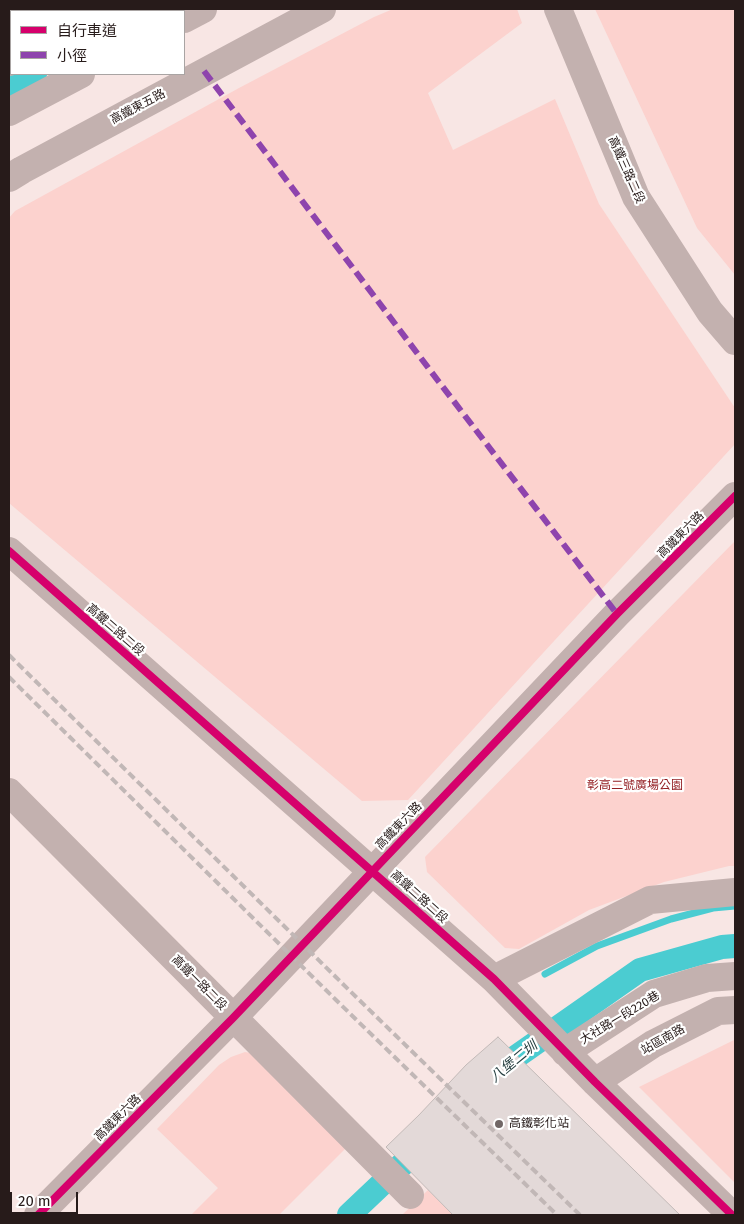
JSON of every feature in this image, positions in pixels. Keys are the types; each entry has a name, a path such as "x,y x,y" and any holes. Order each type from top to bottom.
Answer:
{"street":[{"path":"185,18 203,9"},
{"name":"高鐵東五路","path":"9,178 322,9"},
{"name":"高鐵三路二段","path":"558,9 636,197 710,312 735,341"},
{"path":"9,112 79,75"},
{"name":"高鐵東六路","path":"38,1215 233,1018 617,614 735,496"},
{"name":"高鐵二路二段","path":"9,551 494,979 595,1082 732,1215"},
{"name":"高鐵一路二段","path":"9,792 410,1195"},
{"path":"494,979 650,900 735,892"},
{"name":"大社路一段220巷","path":"565,1052 654,994 707,978 735,976"},
{"name":"站區南路","path":"595,1082 653,1044 718,1011 735,1010"}],"shaded area":[{"path":"9,9 735,9 735,1215 9,1215"}],"green space":[{"path":"393,9 517,9 522,23 428,93 453,150 555,99 599,204 735,408 735,444 408,800 362,801 9,503 9,218 15,211 239,88 374,17"},
{"path":"595,9 735,9 735,275 697,228"},
{"name":"彰高二號廣場公園","path":"735,541 735,866 664,882 589,910 519,949 505,948 427,872 425,857"},
{"path":"735,1040 735,1183 639,1087"},
{"path":"245,1052 256,1054 346,1148 279,1215 191,1215 218,1188 157,1129 219,1065 231,1057"},
{"path":"428,1190 453,1215 402,1215"}],"building":[{"name":"高鐵彰化站","path":"498,1037 680,1215 453,1215 386,1147 466,1065"}],"waterway":[{"path":"9,88 33,75"},
{"path":"545,974 597,946 671,919 713,908 735,906"},
{"name":"八堡二圳","path":"493,1077 510,1061 640,970 722,947 735,946"},
{"name":"八堡二圳","path":"349,1215 426,1142"}],"railway":[{"path":"9,655 580,1215"},
{"path":"9,677 557,1215"}],"marked path":[{"path":"204,71 617,614"}],"cycle path":[{"path":"38,1215 233,1018 617,614 735,496"},
{"path":"9,551 494,979 595,1082 732,1215"}],"place":[{"name":"高鐵彰化站","path":"499,1124"}]}
